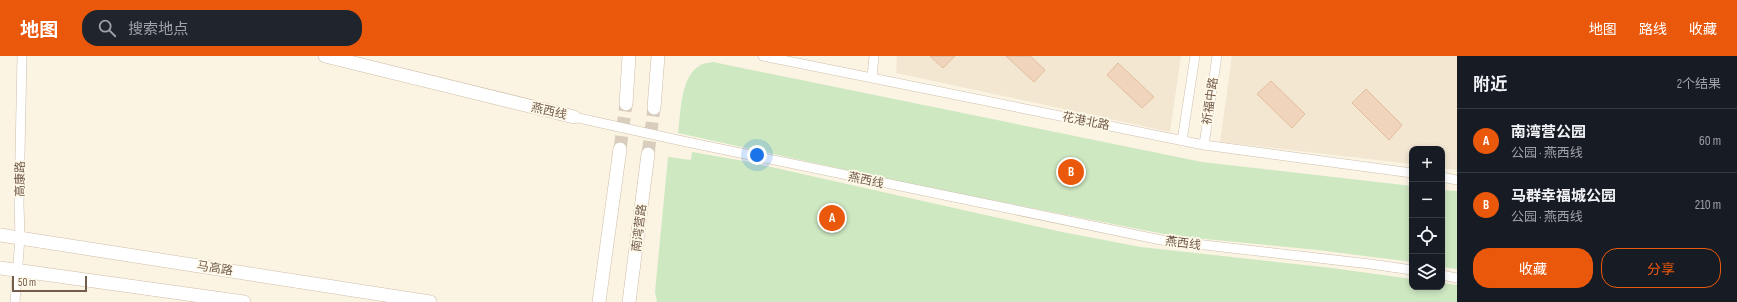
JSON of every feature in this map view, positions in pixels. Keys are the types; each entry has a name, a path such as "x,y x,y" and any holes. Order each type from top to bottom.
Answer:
{"main road":[{"name":"燕西线","path":"325,56 574,117"},
{"path":"626,104 629,56"},
{"path":"654,108 658,56"},
{"path":"599,302 620,149"},
{"name":"南湾营路","path":"629,302 648,154"},
{"name":"马高路","path":"0,235 430,302"},
{"path":"0,268 244,302"}],"street":[{"name":"高康路","path":"15,302 20,238 19,204 22,56"},
{"name":"花港北路","path":"763,56 1204,145 1409,173"},
{"path":"872,78 874,56"},
{"name":"祈福中路","path":"1182,141 1195,56"},
{"name":"祈福中路","path":"1204,145 1217,56"},
{"name":"燕西线","path":"574,117 687,142 1161,240 1409,270"},
{"path":"1445,178 1457,180"},
{"path":"1445,276 1457,278"}],"shaded area":[{"path":"897,56 1181,56 1170,132 896,73"},
{"path":"1232,56 1457,56 1457,170 1445,168 1445,146 1409,146 1409,164 1220,142"}],"green space":[{"path":"713,62 1202,162 1409,186 1409,262 1318,250 1174,236 910,184 678,133 682,96 688,79 700,65"},
{"path":"692,152 744,161 1062,232 1141,247 1332,268 1409,279 1409,290 1445,290 1445,283 1457,285 1457,302 657,302 655,292 668,157 691,160"},
{"path":"1445,190 1457,191 1457,269 1445,267"}],"building":[{"path":"930,56 955,56 943,68"},
{"path":"1006,56 1030,56 1045,70 1034,82"},
{"path":"1118,63 1154,97 1142,108 1107,75"},
{"path":"1271,81 1305,114 1292,128 1257,94"},
{"path":"1366,89 1402,125 1389,140 1352,103"}],"tunnel":[{"path":"620,149 626,104"},
{"path":"648,154 654,108"}],"place":[{"name":"马群幸福城公园","path":"1071,172"},
{"name":"南湾营公园","path":"832,218"}]}
